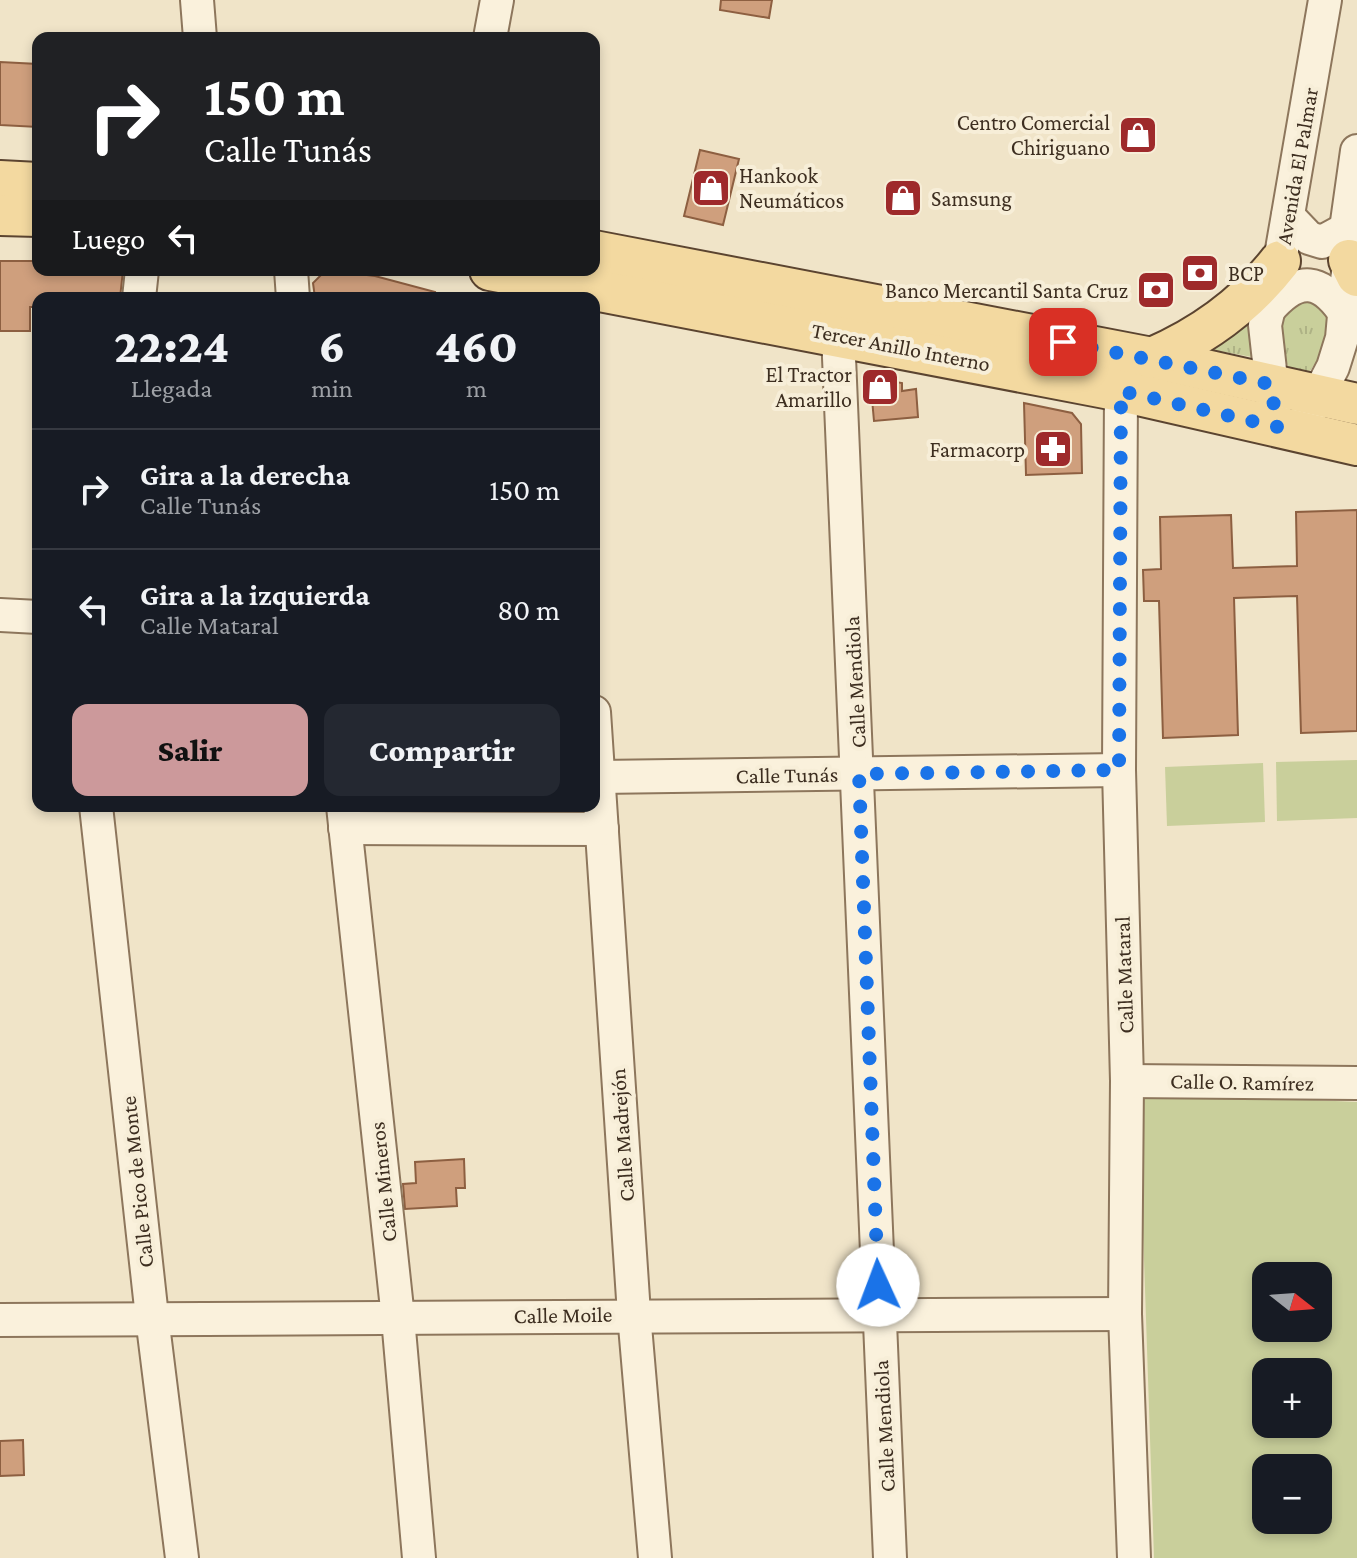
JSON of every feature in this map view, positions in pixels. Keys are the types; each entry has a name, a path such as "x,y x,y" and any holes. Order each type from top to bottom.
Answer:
{"main road":[{"path":"0,181 32,183"},
{"path":"0,215 32,216"},
{"name":"Tercer Anillo Interno","path":"606,256 1152,358 1338,399"},
{"path":"1152,358 1239,306 1280,261"},
{"name":"Tercer Anillo Interno","path":"534,276 1121,391 1357,445"}],"street":[{"path":"197,0 200,32"},
{"path":"491,32 497,0"},
{"name":"Avenida El Palmar","path":"1289,429 1270,384 1265,339 1325,0"},
{"path":"1289,429 1338,399 1333,367 1346,315 1357,151"},
{"path":"1288,216 1309,238 1350,255"},
{"path":"1269,309 1290,290 1315,285 1324,288 1346,315"},
{"name":"Calle Mendiola","path":"838,334 890,1558"},
{"name":"Calle Mataral","path":"1121,391 1119,770 1127,1081 1125,1314 1134,1558"},
{"path":"0,615 32,617"},
{"name":"Calle Tunás","path":"600,777 1119,770"},
{"name":"Calle Madrejón","path":"600,794 634,1314 655,1558"},
{"name":"Calle Pico de Monte","path":"97,812 152,1317 182,1558"},
{"path":"344,817 602,829"},
{"name":"Calle Mineros","path":"344,817 398,1318 419,1558"},
{"name":"Calle O. Ramírez","path":"1127,1081 1357,1083"},
{"name":"Calle Moile","path":"0,1320 634,1314 880,1317 1125,1314"}],"green space":[{"path":"1306,300 1317,305 1328,322 1325,343 1308,373 1290,369 1280,339 1280,330 1288,313"},
{"path":"1251,316 1252,357 1203,348"},
{"path":"1357,760 1357,818 1277,821 1276,762"},
{"path":"1263,763 1265,822 1167,826 1165,767"},
{"path":"356,812 586,812 587,821 357,819"},
{"path":"1162,1093 1357,1102 1357,1558 1154,1558 1139,1109 1142,1100"}],"building":[{"path":"721,0 772,0 769,18 720,10"},
{"path":"0,62 32,64 32,127 0,125"},
{"name":"Hankook Neumáticos","path":"700,150 739,159 723,225 684,216"},
{"path":"0,261 32,261 32,276 122,276 121,292 32,292 30,331 0,331"},
{"path":"320,276 375,276 435,292 314,292 313,283"},
{"path":"875,382 902,383 902,391 916,389 918,417 874,421 871,388"},
{"name":"Farmacorp","path":"1024,403 1072,413 1081,424 1082,473 1026,475"},
{"path":"1357,510 1357,731 1301,733 1297,596 1234,598 1238,735 1163,738 1159,601 1144,601 1143,570 1161,569 1160,517 1231,515 1233,568 1297,566 1296,512"},
{"path":"464,1159 465,1188 456,1188 457,1206 405,1209 403,1184 416,1183 415,1162"},
{"path":"23,1440 24,1475 0,1476 0,1441"}],"place":[{"name":"Centro Comercial Chiriguano","path":"1138,135"},
{"name":"Hankook Neumáticos","path":"711,188"},
{"name":"Samsung","path":"903,198"},
{"name":"BCP","path":"1200,273"},
{"name":"Banco Mercantil Santa Cruz","path":"1156,290"},
{"name":"El Tractor Amarillo","path":"880,387"},
{"name":"Farmacorp","path":"1053,449"}],"route":[{"path":"878,1285 859,774 1119,770 1121,391 1278,427 1270,384 1063,342"}]}
